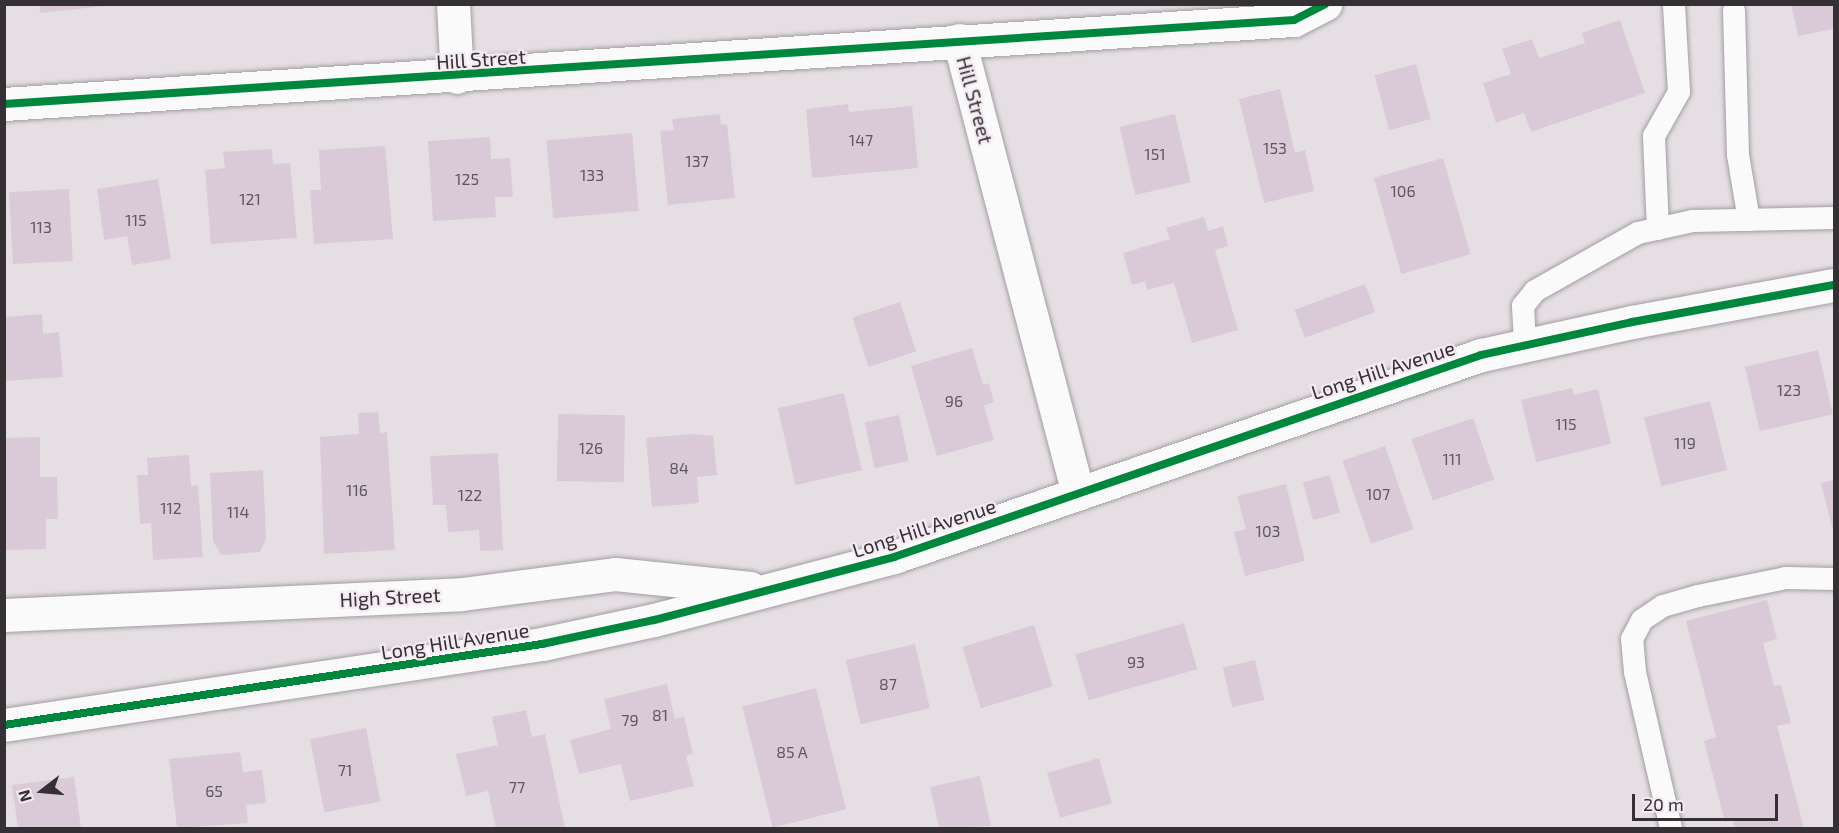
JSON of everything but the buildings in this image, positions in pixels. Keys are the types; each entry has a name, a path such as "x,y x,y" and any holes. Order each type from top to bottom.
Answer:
{"street":[{"path":"453,4 457,77"},
{"path":"959,40 1294,20 1325,4"},
{"name":"Hill Street","path":"4,104 457,77 959,40 1078,493"},
{"name":"Long Hill Avenue","path":"4,725 542,644 774,590 894,557 1404,379 1525,344 1834,285"},
{"name":"High Street","path":"4,615 462,594 615,574 774,590"}],"lane":[{"path":"1658,229 1654,136 1679,92 1674,4"},
{"path":"1734,11 1738,155 1749,220"},
{"path":"1525,344 1523,306 1535,291 1638,232 1693,221 1834,218"},
{"path":"1671,828 1635,672 1632,639 1642,621 1663,606 1698,596 1786,578 1834,579"}],"cycle path":[{"path":"4,104 1294,20 1325,4"},
{"path":"4,725 542,644 654,620 894,557 1481,355 1632,322 1834,285"}]}
